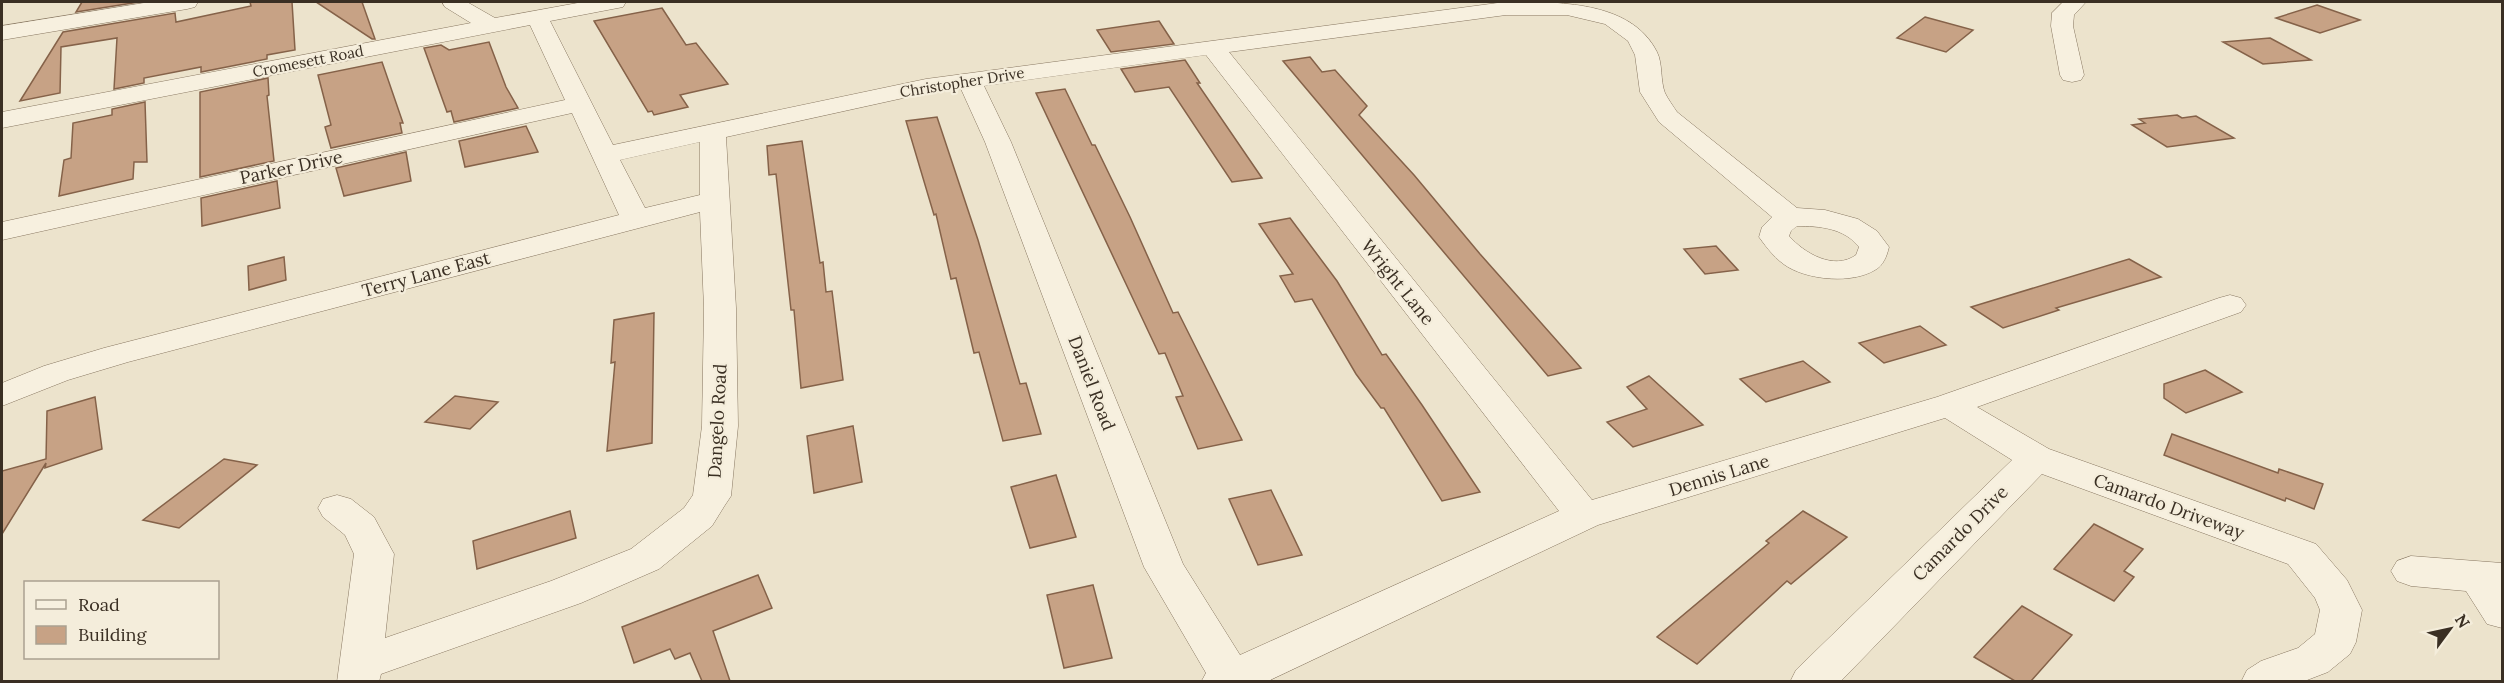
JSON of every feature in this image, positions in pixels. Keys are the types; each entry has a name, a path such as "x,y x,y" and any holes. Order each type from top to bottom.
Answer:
{"street":[{"path":"2,33 187,2"},
{"path":"453,2 491,26"},
{"name":"Cromesett Road","path":"2,120 615,2"},
{"path":"2072,75 2062,26 2063,13 2075,2"},
{"name":"Christopher Drive","path":"605,155 926,86 1506,8 1567,8 1613,19 1638,37 1647,55 1652,92 1668,117 1790,217"},
{"path":"537,17 636,219"},
{"name":"Wright Lane","path":"1212,47 1584,516"},
{"name":"Daniel Road","path":"969,80 998,142 1164,567 1227,679"},
{"name":"Parker Drive","path":"2,231 580,104"},
{"name":"Dangelo Road","path":"360,672 645,559 698,517 712,496 720,426 720,308 713,132"},
{"name":"Terry Lane East","path":"2,395 56,373 116,355 714,200"},
{"name":"Dennis Lane","path":"1227,679 1584,516 1949,405 2230,305"},
{"path":"1949,405 2036,458"},
{"name":"Camardo Driveway","path":"2036,458 2302,554 2332,591 2341,610 2335,642 2313,660 2277,673 2263,681"},
{"name":"Camardo Drive","path":"1812,681 2036,458"},
{"path":"337,508 360,527 374,554 360,672"},
{"path":"2411,571 2490,578 2502,613"}],"building":[{"path":"82,2 139,2 76,12"},
{"path":"250,2 292,2 295,50 267,55 267,59 201,72 201,67 144,78 144,83 114,89 117,38 61,47 60,93 20,101 63,32 175,13 176,22 251,6"},
{"path":"316,2 362,2 375,39 372,39"},
{"path":"2317,5 2360,20 2320,33 2276,18"},
{"path":"662,8 686,45 696,43 728,84 680,95 688,107 654,115 652,111 648,112 594,21"},
{"path":"1925,17 1973,30 1946,52 1897,38"},
{"path":"1159,21 1174,44 1111,52 1097,30"},
{"path":"2270,38 2311,60 2263,64 2223,42"},
{"path":"489,42 506,87 518,108 454,122 451,111 447,112 424,48 441,45 449,50"},
{"path":"1310,57 1322,72 1335,70 1367,106 1359,115 1581,368 1548,376 1283,61"},
{"path":"1185,60 1200,83 1197,83 1262,178 1232,182 1169,87 1135,92 1121,69"},
{"path":"382,62 403,123 400,123 402,133 331,148 325,127 331,125 318,75"},
{"path":"268,78 269,95 267,96 274,161 200,177 200,92"},
{"path":"1065,89 1130,217 1173,313 1178,312 1242,440 1198,449 1176,397 1183,396 1165,353 1159,354 1036,93"},
{"path":"145,102 147,162 134,162 133,179 59,196 64,160 71,158 73,123 112,115 112,109"},
{"path":"2177,115 2182,118 2196,116 2234,138 2167,147 2132,125 2145,123 2139,119"},
{"path":"937,117 978,240 1020,384 1026,383 1041,434 1003,441 979,352 974,353 956,278 951,279 936,214 934,215 906,121"},
{"path":"526,126 538,152 465,167 459,141"},
{"path":"802,141 820,263 823,262 826,292 832,291 843,380 801,388 794,310 791,310 776,174 769,175 767,146"},
{"path":"406,152 411,181 344,196 336,168"},
{"path":"277,181 280,208 202,226 201,198"},
{"path":"1290,218 1337,281 1382,355 1386,354 1480,492 1442,501 1384,408 1381,408 1356,374 1312,299 1295,302 1280,276 1293,274 1259,224"},
{"path":"1716,246 1738,270 1705,274 1684,249"},
{"path":"284,257 286,280 249,290 248,266"},
{"path":"2129,259 2161,277 2056,308 2059,310 2003,328 1971,307"},
{"path":"654,313 652,443 607,451 615,362 611,363 614,320"},
{"path":"1920,326 1946,345 1884,363 1859,343"},
{"path":"1803,361 1830,382 1766,402 1740,379"},
{"path":"2205,370 2242,392 2186,413 2164,398 2164,384"},
{"path":"1649,376 1703,425 1633,447 1607,422 1647,409 1627,387"},
{"path":"455,396 498,402 470,429 425,422"},
{"path":"95,397 102,449 45,468 46,463 2,534 2,471 46,459 47,411"},
{"path":"853,426 862,482 814,493 807,436"},
{"path":"2172,434 2278,473 2279,469 2323,484 2314,509 2286,498 2285,501 2164,455"},
{"path":"224,459 257,465 179,528 143,520"},
{"path":"1056,475 1076,537 1030,548 1011,487"},
{"path":"1271,490 1302,555 1258,565 1229,499"},
{"path":"570,511 576,538 477,569 473,541"},
{"path":"1803,511 1847,537 1791,584 1787,581 1697,664 1657,637 1769,543 1766,541"},
{"path":"2094,524 2143,549 2124,571 2134,577 2114,601 2054,569"},
{"path":"758,575 772,608 713,631 730,681 702,681 690,653 675,659 670,649 634,663 622,627"},
{"path":"1093,585 1112,658 1064,668 1047,595"},
{"path":"2022,606 2072,635 2031,681 2015,681 1974,657"}]}
